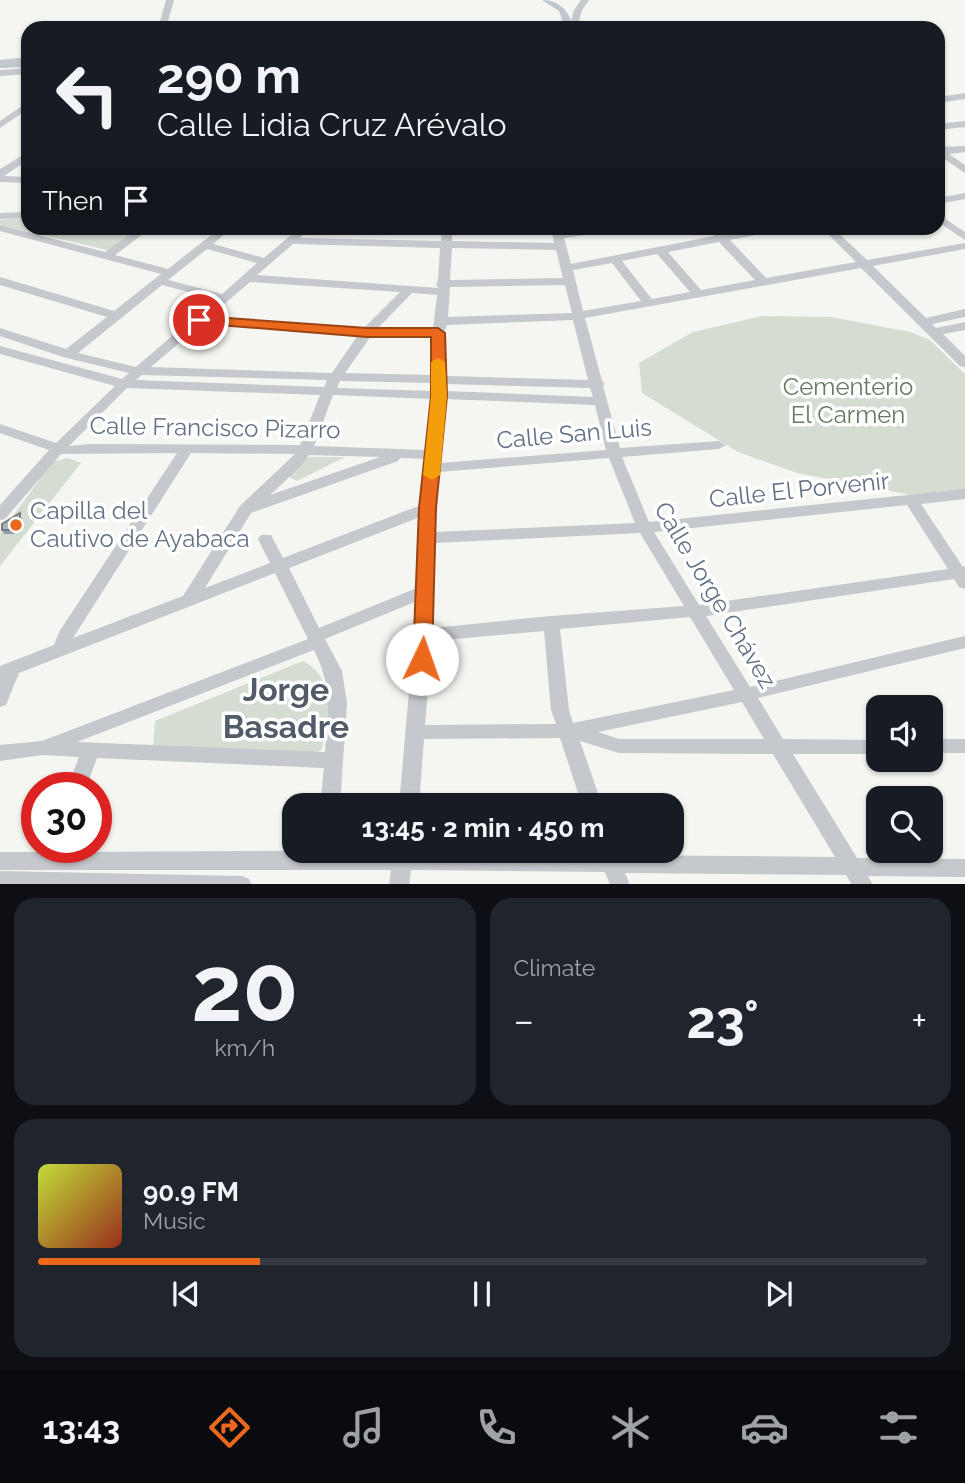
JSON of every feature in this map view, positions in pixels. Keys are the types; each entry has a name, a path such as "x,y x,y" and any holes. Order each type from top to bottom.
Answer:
{"street":[{"path":"164,21 170,0"},
{"path":"575,21 585,0"},
{"path":"0,63 21,61"},
{"path":"3,72 21,71"},
{"path":"945,99 965,96"},
{"path":"0,125 21,110"},
{"path":"945,126 965,124"},
{"path":"945,151 965,149"},
{"path":"945,155 965,170"},
{"path":"0,176 21,160"},
{"path":"0,176 21,179"},
{"path":"945,200 965,196"},
{"path":"0,216 21,215"},
{"path":"945,222 965,237"},
{"path":"0,228 21,233"},
{"path":"28,235 108,255 224,298"},
{"path":"108,255 136,235"},
{"path":"68,354 217,235"},
{"path":"0,515 59,448 124,384 297,235"},
{"path":"410,793 424,635 428,508 439,396 440,327 447,235"},
{"path":"249,278 409,290 442,288 568,274 614,258 733,235"},
{"path":"834,235 965,363"},
{"path":"290,241 447,245 558,237"},
{"name":"Calle Jorge Chávez","path":"558,237 614,454 644,528 858,876"},
{"path":"721,237 762,281"},
{"path":"205,245 266,262"},
{"path":"199,320 367,332 578,316 965,246"},
{"path":"660,250 698,294"},
{"path":"614,258 649,303"},
{"path":"0,281 116,316"},
{"path":"188,602 244,510 297,462 305,450 336,376 367,332 409,290"},
{"path":"924,322 965,313"},
{"path":"935,332 965,326"},
{"path":"0,332 68,354 138,371 598,384"},
{"path":"1,352 20,339"},
{"path":"1,352 124,384 601,401"},
{"name":"Calle Francisco Pizarro","path":"0,428 66,451 90,448 305,450 405,455 433,462"},
{"name":"Calle San Luis","path":"433,462 614,454 719,445"},
{"path":"61,649 65,636 186,450"},
{"path":"244,510 342,474 405,455"},
{"name":"Calle El Porvenir","path":"428,538 644,528 912,502 965,494"},
{"path":"424,635 696,611 962,576 912,502"},
{"path":"0,700 6,671 428,508"},
{"path":"267,539 333,671 338,703 331,793"},
{"path":"42,748 317,639 424,592"},
{"path":"551,622 560,710 588,793"},
{"path":"417,732 568,731 748,694 965,642"},
{"path":"568,731 618,747 866,747"},
{"path":"943,746 965,746"},
{"path":"0,753 42,748 312,761 334,759"},
{"path":"82,772 90,752"},
{"path":"112,854 282,856"},
{"path":"0,861 21,858"},
{"path":"399,884 403,863"},
{"path":"537,863 858,876 965,868"},
{"path":"0,880 242,884"}],"green space":[{"path":"21,218 21,230 0,225 0,220"},
{"path":"43,235 133,235 111,251"},
{"name":"Cementerio El Carmen","path":"762,316 831,317 910,332 930,340 965,374 965,492 921,497 797,473 738,452 642,393 639,363 693,332"},
{"path":"309,457 345,457 297,481 287,476"},
{"path":"68,458 81,463 0,566 0,534 52,462"},
{"path":"303,661 322,678 328,700 322,749 310,757 153,748 155,721"}],"building":[{"path":"20,513 20,519 12,530 2,530 2,524"}],"waterway":[{"path":"545,0 562,10 568,21"},
{"path":"0,66 21,65"}],"slow traffic":[{"path":"432,475 439,396 438,362"}],"place":[{"name":"Capilla del Cautivo de Ayabaca","path":"16,525"}],"district":[{"name":"Jorge Basadre","path":"286,708"}],"route":[{"path":"199,320 367,332 438,333 439,396 428,508 422,659"}]}
